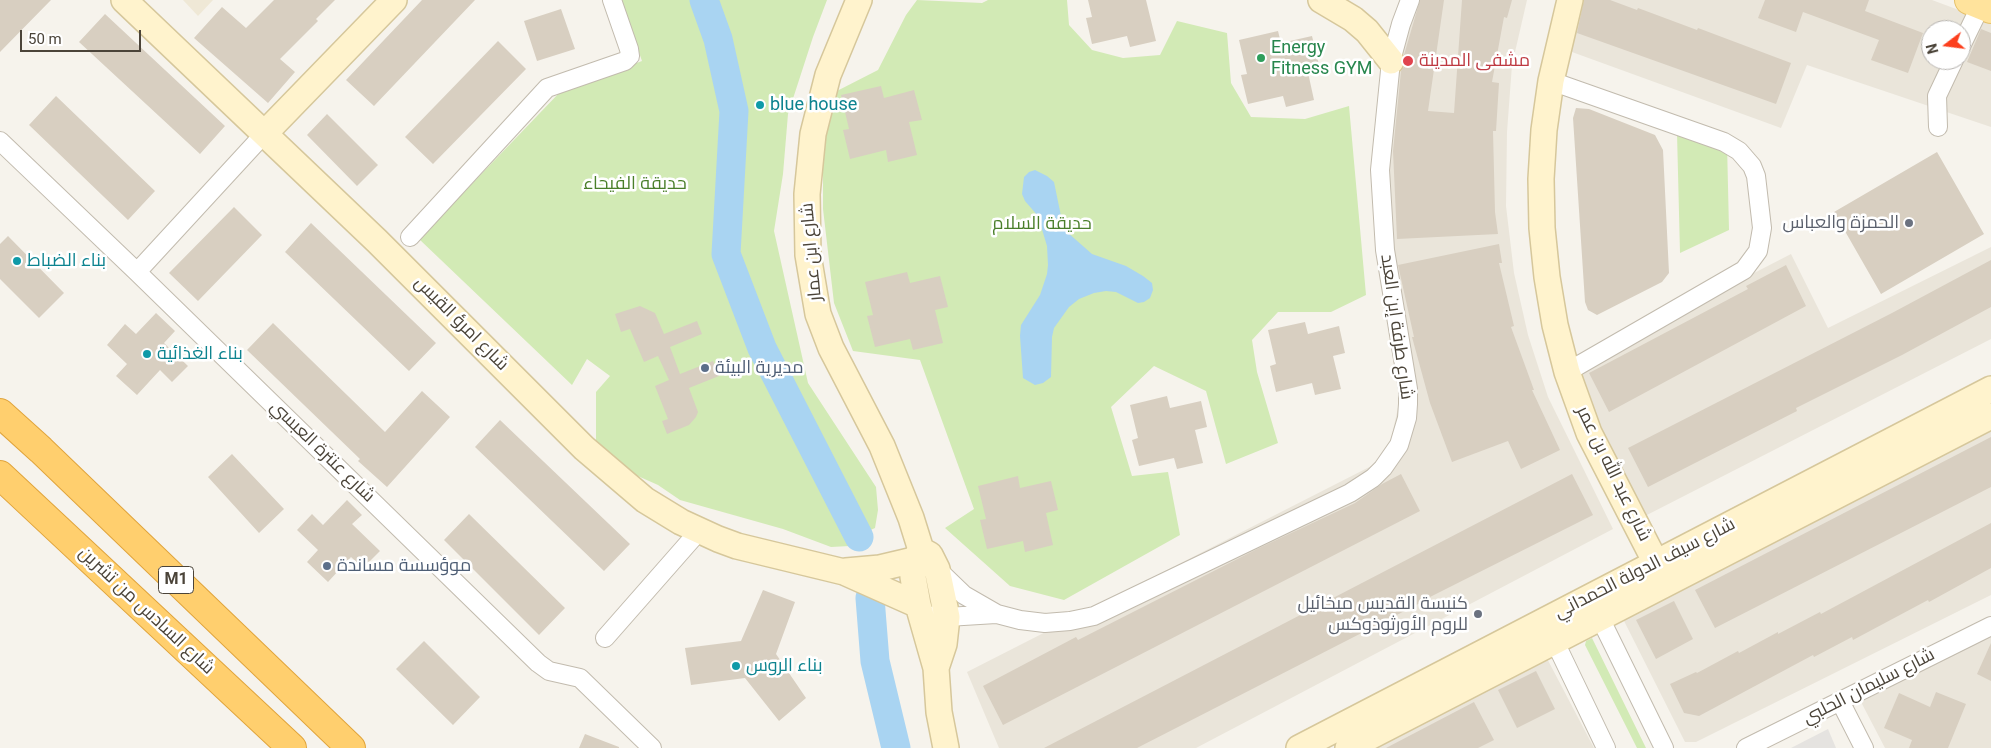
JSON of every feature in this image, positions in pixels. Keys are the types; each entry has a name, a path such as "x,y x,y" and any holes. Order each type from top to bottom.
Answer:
{"highway":[{"name":"M1","path":"0,413 41,450 351,748"},
{"name":"شارع السادس من تشرين","path":"0,475 292,748"}],"street":[{"name":"شارع امرؤ القيس","path":"124,0 378,241 584,448 645,500 699,532 737,546 844,572"},
{"path":"137,272 265,133 394,0"},
{"path":"410,237 547,88 625,61 630,56 612,0"},
{"name":"شارع ابن عمار","path":"859,0 828,75 813,134 807,194 808,255 818,314 846,379 886,455 911,518 918,555 913,577 918,605 936,668 939,712 946,748"},
{"path":"1321,0 1337,8 1367,31 1391,61"},
{"name":"شارع طرفة إبن العبد","path":"937,569 964,595 997,614 1020,620 1045,623 1070,621 1094,616 1350,493 1373,478 1392,457 1404,431 1408,404 1385,250 1380,170 1391,61 1410,0"},
{"name":"شارع عبد الله بن عمر","path":"1570,0 1551,81 1544,130 1542,228 1546,277 1555,325 1567,372 1589,433 1656,563"},
{"path":"1971,24 1980,4"},
{"path":"1938,127 1937,96 1949,70"},
{"path":"1551,81 1724,142 1739,151 1752,166 1756,176 1762,228 1758,251 1744,270 1567,372"},
{"name":"شارع عنترة العبسي","path":"0,141 538,663 549,671 580,678 652,748"},
{"name":"شارع سيف الدولة الحمداني","path":"1299,748 1991,389"},
{"name":"شارع سيف الدولة الحمداني","path":"1348,748 1991,416"},
{"path":"605,638 699,532"},
{"path":"844,572 880,568 918,555"},
{"name":"شارع ابن عمار","path":"918,555 930,555 937,569 947,617 944,644 936,668"},
{"path":"844,572 918,605"},
{"name":"شارع طرفة إبن العبد","path":"918,605 938,616 997,614"},
{"path":"1600,618 1664,748"},
{"name":"شارع سليمان الحلبي","path":"1746,748 1991,626"},
{"path":"1555,642 1606,748"},
{"path":"1840,701 1864,748"}],"shaded area":[{"path":"183,0 213,0 198,16"},
{"path":"1402,0 1527,0 1512,65 1507,132 1506,206 1514,273 1528,335 1548,397 1613,529 1196,748 999,748 967,672 1387,458 1404,380 1381,172"},
{"path":"1564,0 1932,0 1991,22 1991,127 1807,65 1781,128 1550,44"},
{"path":"1991,247 1991,339 1643,517 1568,369 1791,254 1828,328"},
{"path":"1991,420 1991,595 1696,742 1685,742 1619,611"},
{"path":"1991,634 1991,748 1885,748 1861,702"},
{"path":"1542,649 1594,748 1354,748"},
{"path":"1828,729 1836,748 1791,748"}],"green space":[{"name":"حديقة الفيحاء","path":"621,0 827,0 788,114 783,174 774,231 808,383 876,487 878,510 875,528 866,532 768,338 741,264 721,272 759,366 846,525 850,546 831,547 783,529 680,500 658,485 631,473 596,444 596,392 610,376 587,359 572,385 419,239 561,91 642,61"},
{"name":"حديقة السلام","path":"917,0 982,3 988,0 1067,0 1069,25 1092,50 1123,58 1160,55 1177,21 1227,33 1231,83 1251,117 1305,119 1349,106 1366,295 1331,312 1278,312 1252,340 1257,372 1278,443 1226,464 1206,391 1154,366 1111,407 1132,476 1168,472 1180,535 1064,600 1010,586 945,528 974,509 920,360 853,351 834,303 823,209 823,149 833,93 878,70 906,15"},
{"path":"1677,133 1727,143 1729,230 1680,253"},
{"path":"1592,638 1646,748 1637,748 1585,645 1586,641"}],"water":[{"path":"1035,170 1054,182 1061,216 1067,232 1092,254 1126,266 1143,276 1152,283 1153,290 1150,298 1144,302 1138,303 1116,292 1106,291 1079,299 1069,307 1054,328 1051,377 1043,383 1035,385 1023,378 1020,336 1021,325 1040,295 1048,265 1047,246 1038,216 1025,201 1022,194 1024,177 1029,172"}],"building":[{"path":"0,0 51,0 0,52"},
{"path":"274,0 335,0 316,19 318,21 280,59 295,72 268,103 194,38 222,7 246,28"},
{"path":"422,0 475,0 374,106 346,80"},
{"path":"1088,0 1146,0 1156,41 1130,47 1127,36 1092,44 1086,18 1092,17"},
{"path":"1420,0 1444,0 1428,111 1454,113 1462,0 1512,0 1507,18 1504,17 1492,82 1499,83 1496,131 1493,131 1495,212 1498,234 1397,239 1393,151 1401,71 1405,66 1404,55"},
{"path":"1584,0 1610,0 1637,10 1638,8 1791,63 1776,104 1577,33"},
{"path":"1765,0 1869,0 1865,11 1921,32 1921,38 1908,73 1871,60 1879,40 1803,12 1796,32 1758,18"},
{"path":"561,9 575,49 537,61 524,21"},
{"path":"105,14 225,126 200,154 79,42"},
{"path":"1981,29 1991,33 1991,71 1971,64 1971,53"},
{"path":"1278,31 1281,43 1312,36 1319,65 1307,68 1314,100 1286,107 1283,96 1248,104 1241,75 1247,74 1239,40"},
{"path":"498,41 526,69 433,164 405,137"},
{"path":"881,86 884,98 914,90 922,120 909,122 917,155 888,162 886,150 850,159 843,130 849,129 841,95"},
{"path":"56,96 155,191 128,220 29,125"},
{"path":"1576,108 1589,109 1655,135 1663,150 1669,273 1662,282 1597,315 1588,310 1585,302 1573,118"},
{"path":"327,114 378,165 357,186 307,135"},
{"name":"الحمزة والعباس","path":"1937,152 1984,234 1881,294 1834,212"},
{"path":"234,207 262,235 198,301 169,273"},
{"path":"311,223 436,343 409,371 285,252"},
{"name":"بناء الضباط","path":"8,236 64,293 39,318 0,279 0,244"},
{"path":"1499,244 1502,263 1499,263 1514,326 1511,327 1534,390 1532,390 1560,450 1521,469 1508,441 1452,462 1430,403 1412,337 1414,337 1398,265"},
{"path":"1991,260 1991,307 1902,355 1796,408 1797,411 1648,487 1628,448 1892,313"},
{"path":"1786,265 1806,306 1609,412 1589,373 1748,289 1746,286"},
{"path":"907,272 910,283 940,276 948,307 935,310 943,343 913,350 910,339 875,347 867,316 873,315 865,282"},
{"name":"مديرية البيئة","path":"640,306 655,313 664,334 697,321 702,334 670,347 680,374 713,361 719,376 689,388 698,412 696,417 689,425 667,434 662,421 668,419 655,386 669,380 658,356 644,362 630,329 621,332 615,314"},
{"name":"بناء الغذائية","path":"156,313 175,331 164,343 188,366 172,382 160,370 137,395 116,376 127,364 107,345 125,324 136,334"},
{"path":"1305,322 1308,334 1339,326 1345,353 1333,356 1341,389 1315,395 1312,383 1276,392 1270,366 1276,364 1268,330"},
{"path":"273,323 385,432 422,391 450,417 387,487 358,461 360,459 247,350"},
{"path":"1167,396 1170,408 1201,401 1207,427 1195,430 1203,463 1177,469 1174,458 1139,466 1132,440 1138,438 1130,405"},
{"path":"500,420 630,544 604,571 475,447"},
{"path":"1991,437 1991,487 1715,628 1695,590"},
{"path":"232,454 284,509 259,533 208,477"},
{"path":"1401,474 1420,511 1003,725 983,686 1076,637 1078,640 1257,549 1355,503 1382,484"},
{"path":"1572,474 1593,515 1137,748 1044,748"},
{"path":"1018,476 1020,488 1051,481 1058,510 1046,513 1053,545 1025,552 1023,541 987,549 980,520 986,519 978,486"},
{"path":"347,500 362,515 352,524 380,551 363,568 351,557 328,582 307,562 318,550 297,530 312,514 323,525"},
{"path":"469,514 565,608 539,635 444,540"},
{"path":"1991,523 1991,568 1853,640 1852,637 1814,657 1813,655 1699,716 1684,713 1670,684 1697,673 1738,651 1739,653 1820,612 1821,614"},
{"name":"بناء الروس","path":"763,590 795,602 776,654 806,698 779,721 745,678 691,685 685,648 741,641"},
{"path":"1674,601 1693,639 1656,659 1636,620"},
{"path":"424,641 480,697 453,725 396,669"},
{"path":"1991,643 1991,681 1977,674"},
{"path":"1536,671 1555,709 1517,728 1498,690"},
{"path":"1936,692 1966,704 1948,748 1909,748 1912,740 1884,728 1899,693 1930,707"},
{"path":"1474,702 1494,740 1478,748 1386,748"},
{"path":"585,734 619,747 619,748 579,748"}],"waterway":[{"path":"704,0 718,39 734,111 726,254 762,348 859,537"},
{"path":"870,598 875,661 896,748"}],"place":[{"name":"Energy Fitness GYM","path":"1261,58"},
{"name":"مشفى المدينة","path":"1408,61"},
{"name":"blue house","path":"760,105"},
{"name":"الحمزة والعباس","path":"1909,223"},
{"name":"بناء الضباط","path":"17,261"},
{"name":"بناء الغذائية","path":"147,354"},
{"name":"مديرية البيئة","path":"705,368"},
{"name":"موؤسسة مساندة","path":"327,566"},
{"name":"كنيسة القديس ميخائيل للروم الأورثوذوكس","path":"1478,614"},
{"name":"بناء الروس","path":"736,666"}]}
